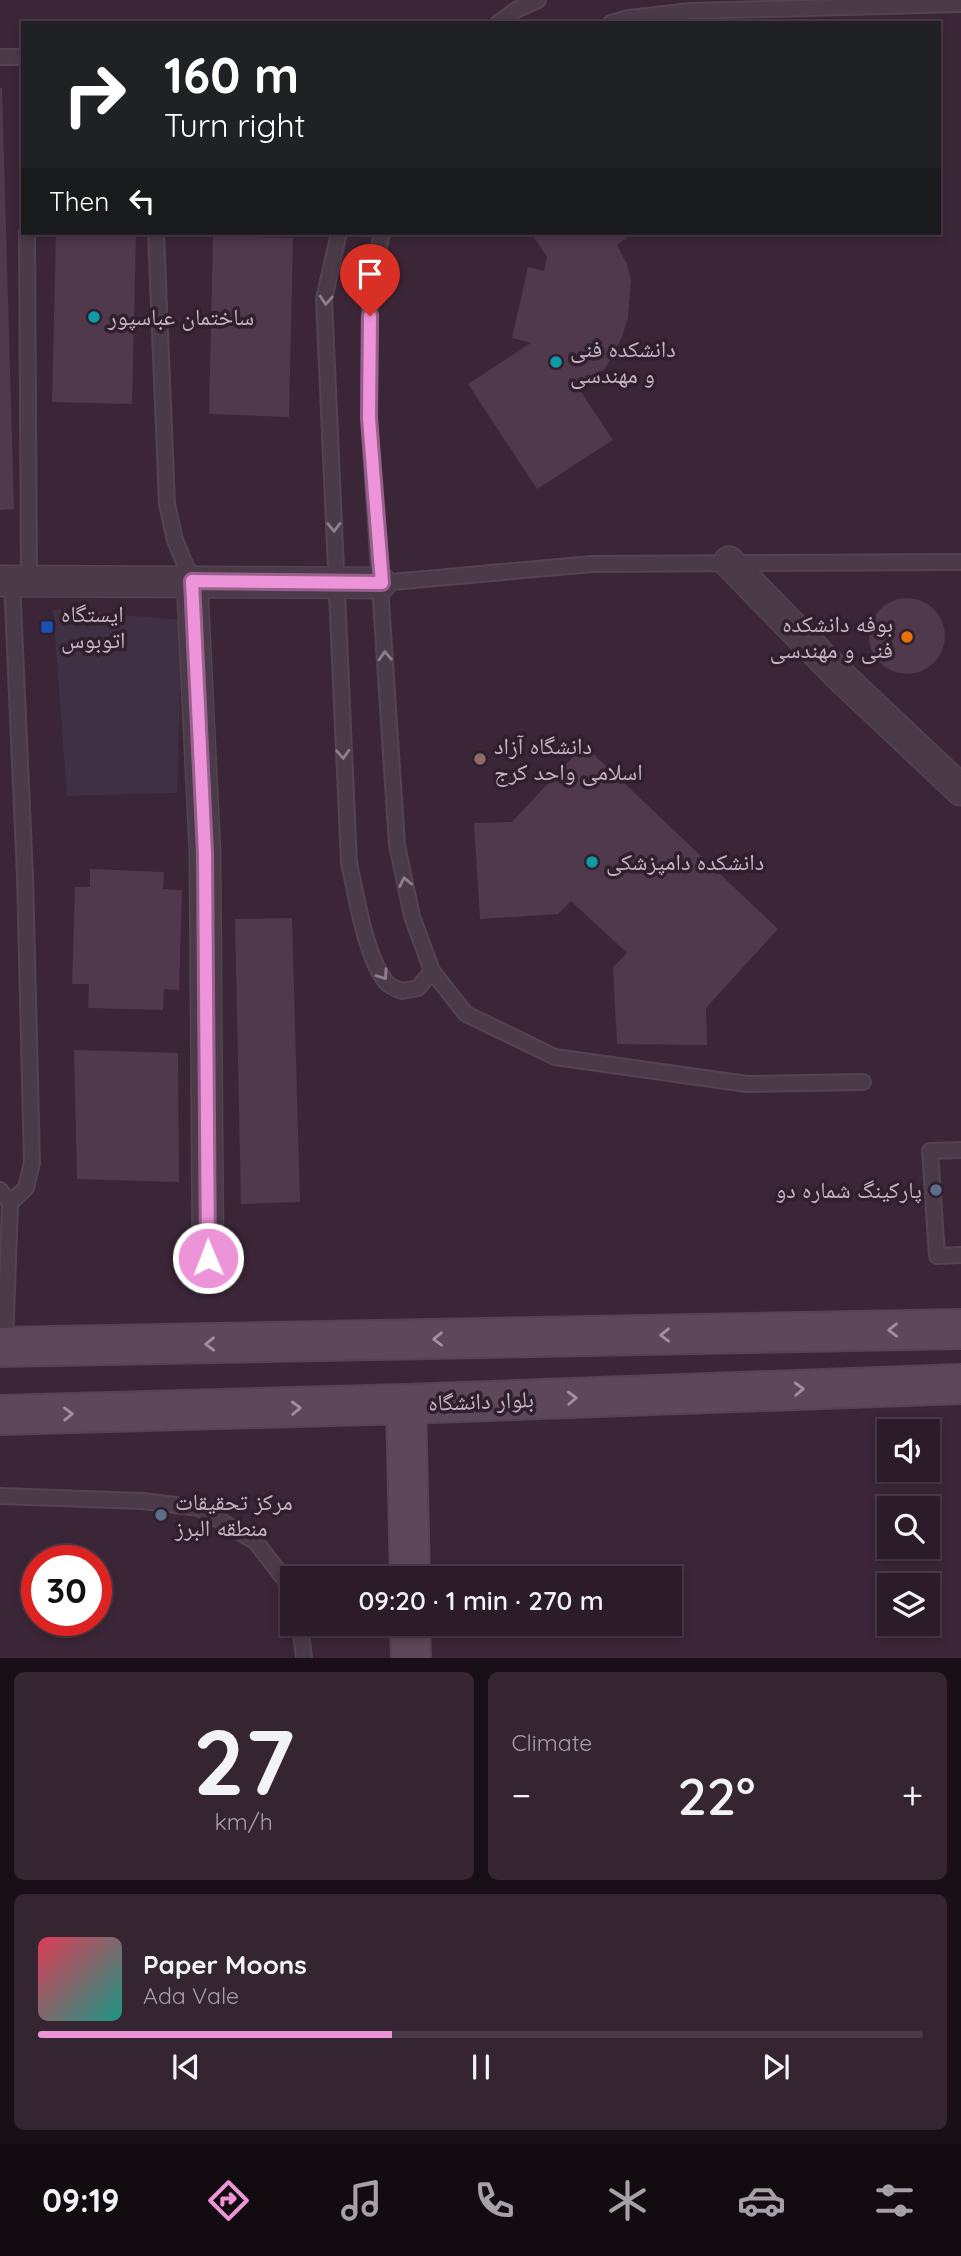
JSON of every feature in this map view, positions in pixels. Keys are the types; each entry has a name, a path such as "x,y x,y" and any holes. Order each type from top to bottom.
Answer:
{"street":[{"path":"729,562 837,673 961,790"},
{"path":"14,581 382,583"},
{"path":"192,581 205,853 208,1258"},
{"path":"2,1347 961,1329"},
{"name":"بلوار دانشگاه","path":"0,1415 961,1384"},
{"path":"406,1404 410,1566"},
{"path":"410,1636 411,1657"}],"lane":[{"path":"501,21 538,0"},
{"path":"618,21 691,11 961,5"},
{"path":"0,57 21,57"},
{"path":"10,1203 26,1188 32,1163 14,581 27,235"},
{"path":"156,235 167,504 175,540 192,581"},
{"path":"339,235 324,299 348,863 375,963 388,984 402,991 418,988 432,971"},
{"path":"382,235 370,290 369,418 382,583 397,845 412,916 432,971 466,1014 555,1057 747,1084 863,1082"},
{"path":"382,583 592,564 961,562"},
{"path":"961,1150 930,1151 937,1256 961,1255"},
{"path":"0,1190 10,1203 2,1347"},
{"path":"0,1496 143,1501 199,1508 256,1542 280,1573"},
{"path":"301,1636 304,1657"}],"shaded area":[{"path":"53,609 182,620 177,793 67,796"}],"building":[{"path":"0,88 14,509 0,510"},
{"name":"ساختمان عباسپور","path":"56,235 136,235 132,404 52,402"},
{"name":"دانشکده فنی و مهندسی","path":"532,235 631,235 617,245 627,264 631,281 628,317 622,337 605,369 577,386 613,440 537,489 468,384 531,343 512,338 528,267 544,271 547,257"},
{"path":"213,236 293,238 289,417 209,414"},
{"name":"بوفه دانشکده فنی و مهندسی","path":"907,598 921,601 934,609 942,622 945,636 942,650 934,663 921,671 907,674 893,671 880,663 872,650 869,636 872,622 880,609 893,601"},
{"name":"دانشکده دامپزشکی","path":"584,745 778,929 706,1008 707,1045 617,1044 613,967 627,953 571,901 558,914 480,919 474,823 512,822"},
{"path":"90,869 164,872 163,889 182,890 179,990 164,989 163,1010 88,1008 89,984 72,984 75,887 90,887"},
{"path":"292,918 300,1202 241,1204 235,919"},
{"path":"74,1050 178,1053 179,1182 77,1179"}],"place":[{"name":"ساختمان عباسپور","path":"94,317"},
{"name":"دانشکده فنی و مهندسی","path":"556,362"},
{"name":"ایستگاه اتوبوس","path":"47,627"},
{"name":"بوفه دانشکده فنی و مهندسی","path":"907,637"},
{"name":"دانشگاه آزاد اسلامی واحد کرج","path":"480,759"},
{"name":"دانشکده دامپزشکی","path":"592,862"},
{"name":"پارکینگ شماره دو","path":"936,1190"},
{"name":"مرکز تحقیقات منطقه البرز","path":"161,1515"}],"route":[{"path":"208,1258 205,853 192,581 382,583 369,418 370,316"}]}
